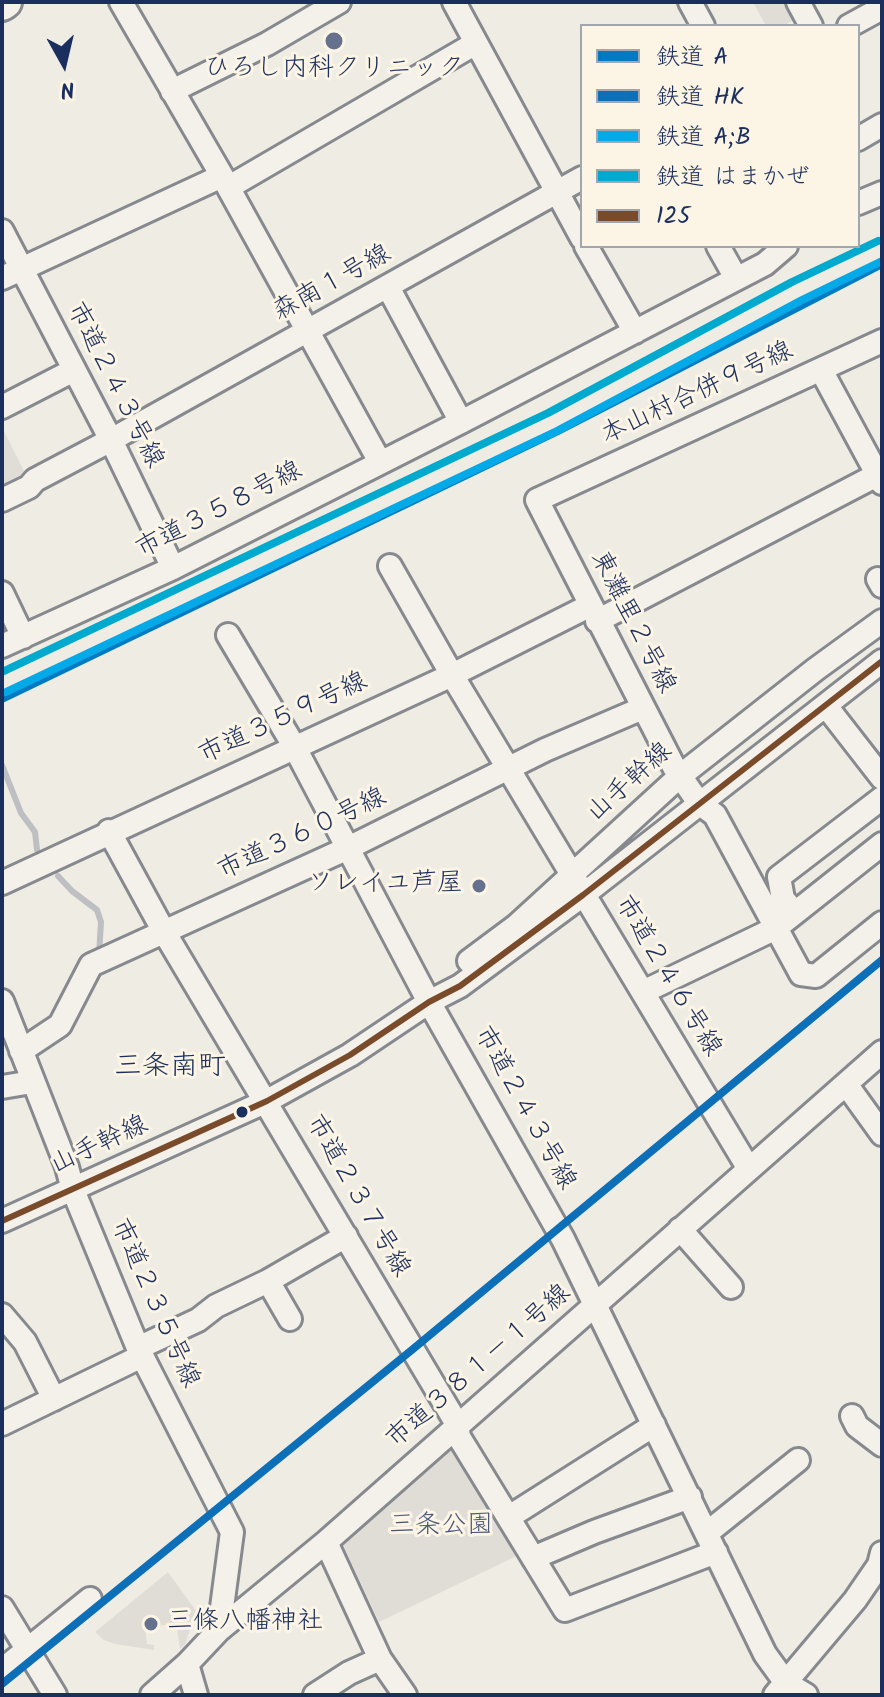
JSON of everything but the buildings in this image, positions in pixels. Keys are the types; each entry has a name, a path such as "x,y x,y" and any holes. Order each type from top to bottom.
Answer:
{"street":[{"path":"121,2 380,462"},
{"path":"172,91 267,44 339,2"},
{"path":"454,2 580,233"},
{"path":"690,2 702,24"},
{"path":"798,2 810,24"},
{"path":"853,24 882,8"},
{"path":"11,273 225,182 476,43"},
{"path":"860,138 882,125"},
{"name":"森南１号線","path":"2,500 580,179"},
{"path":"860,202 882,193"},
{"name":"市道２４３号線","path":"2,231 11,273 74,370 173,568"},
{"path":"589,248 635,332"},
{"path":"719,248 736,278"},
{"name":"市道３５８号線","path":"2,646 173,568 461,422 765,264 784,248"},
{"path":"388,287 461,422"},
{"name":"本山村合併９号線","path":"537,500 882,341"},
{"path":"2,407 74,370"},
{"path":"821,370 879,479"},
{"name":"市道３５９号線","path":"2,883 294,746 593,614 879,479"},
{"name":"東灘里２号線","path":"537,500 593,614 680,776 699,803 715,815 801,974 816,976 882,923"},
{"name":"市道２４６号線","path":"390,566 452,675 749,1169"},
{"path":"2,593 23,637"},
{"name":"山手幹線","path":"2,1221 267,1101 350,1055 429,1002 460,986 578,885 680,776 882,621"},
{"name":"市道２４３号線","path":"228,635 294,746 429,1002 557,1228 781,1689 806,1695"},
{"name":"山手幹線","path":"578,885 699,803 882,661"},
{"path":"826,706 881,774"},
{"name":"市道３６０号線","path":"21,1051 60,1025 91,965 346,849 509,768 643,708"},
{"path":"795,913 783,899 779,877 882,798"},
{"name":"市道２３７号線","path":"109,831 163,930 457,1424 459,1437 565,1610 711,1542"},
{"path":"643,992 776,928 882,844"},
{"name":"市道２３５号線","path":"2,1001 65,1160 73,1190 140,1352 232,1532 219,1630"},
{"name":"市道３８１－１号線","path":"152,1695 219,1630 326,1542 882,1052"},
{"path":"2,1087 32,1082"},
{"path":"846,1084 882,1134"},
{"path":"680,1229 731,1287"},
{"path":"2,1424 140,1352 198,1320 216,1306 268,1281 346,1236"},
{"path":"268,1281 290,1319"},
{"path":"2,1315 25,1342 54,1399"},
{"path":"852,1416 857,1426 882,1445"},
{"path":"509,1517 654,1425"},
{"path":"711,1542 798,1460"},
{"path":"533,1558 690,1497"},
{"path":"326,1542 380,1659 405,1695"},
{"path":"781,1689 855,1600 879,1565 882,1553"},
{"path":"2,1670 90,1599"},
{"path":"2,1608 55,1695"},
{"path":"316,1695 349,1673 380,1659"},
{"path":"187,1664 196,1695"}],"green space":[{"path":"753,2 785,2 794,20 787,24 765,24"},
{"path":"2,427 26,475 24,482 2,494"},
{"name":"三条公園","path":"454,1439 525,1552 379,1622 344,1547 345,1536"},
{"name":"三條八幡神社","path":"168,1572 196,1611 185,1645 180,1649 176,1623 145,1628 147,1644 154,1645 154,1650 115,1644 95,1632"}],"waterway":[{"path":"2,765 21,813 35,832 37,850"},
{"path":"58,876 97,910 101,922 99,955"}],"rail line":[{"name":"はまかぜ","path":"2,672 548,413 792,282 878,241"},
{"name":"A;B","path":"6,692 557,431 802,300 882,261"},
{"name":"A","path":"2,699 558,431 882,264"},
{"name":"HK","path":"2,1684 413,1349 882,960"}],"transit line":[{"name":"125","path":"2,1221 267,1101 350,1055 429,1002 460,986 583,895 882,661"}],"place":[{"name":"ひろし内科クリニック","path":"334,41"},
{"name":"ソレイユ芦屋","path":"479,886"},
{"name":"三條八幡神社","path":"151,1624"}],"district":[{"name":"三条南町","path":"170,1069"}]}
